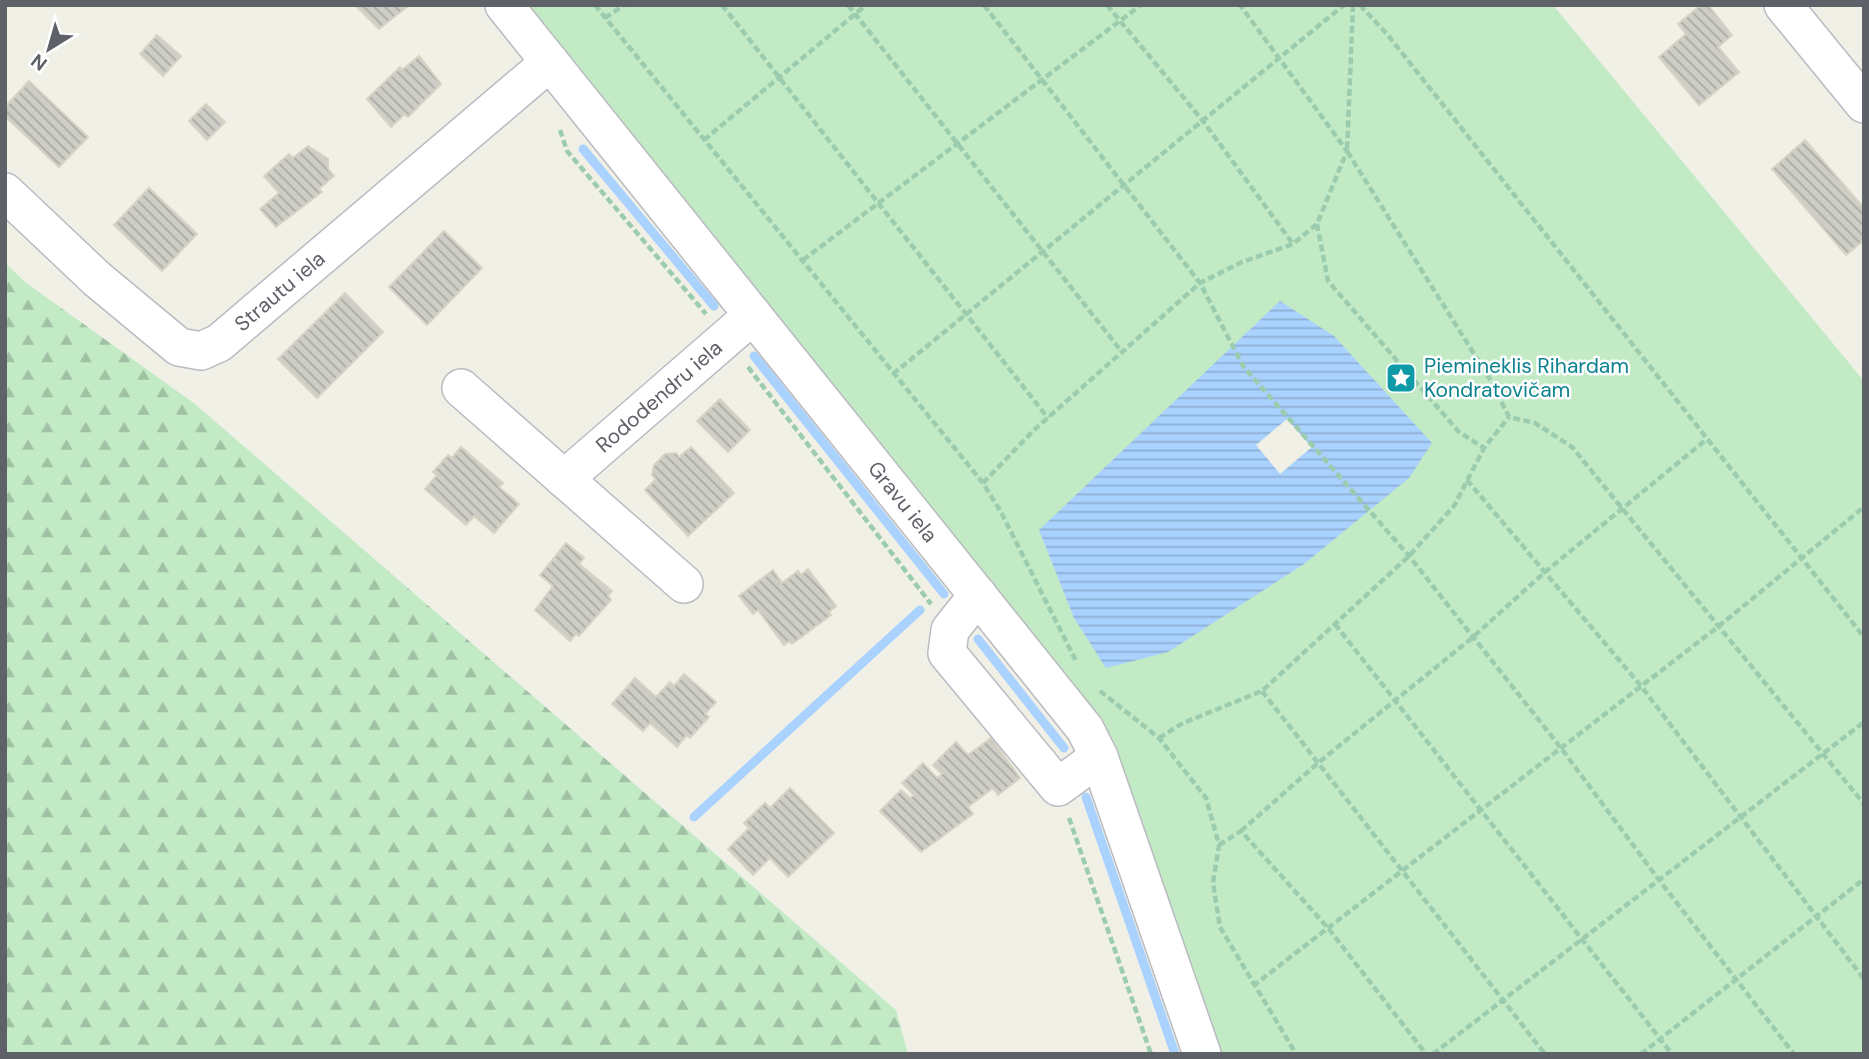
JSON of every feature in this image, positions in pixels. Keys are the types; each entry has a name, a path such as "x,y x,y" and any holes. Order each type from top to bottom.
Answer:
{"street":[{"name":"Gravu iela","path":"504,5 1085,729 1099,758 1202,1054"},
{"path":"1783,5 1864,104"},
{"name":"Strautu iela","path":"5,192 97,279 179,347 201,351 219,343 550,62"},
{"name":"Rododendru iela","path":"565,479 753,315"},
{"path":"461,388 684,584"},
{"path":"978,595 950,630 947,653 1058,787 1099,758"}],"path":[{"path":"595,5 983,483 1084,673"},
{"path":"605,19 624,5"},
{"path":"722,5 1048,418"},
{"path":"848,5 1122,352"},
{"path":"704,140 866,5"},
{"path":"984,5 1200,283 1243,366 1379,525 1409,556 1561,748 1794,1054"},
{"path":"1107,5 1202,121 1293,244"},
{"path":"803,260 1141,5"},
{"path":"1240,5 1347,151 1491,381 1509,417"},
{"path":"893,374 1344,5"},
{"path":"983,483 1048,418 1200,283 1242,262 1293,244 1317,224 1347,151 1353,5"},
{"path":"1360,5 1387,34 1864,637"},
{"path":"1317,224 1328,281 1459,432 1484,448"},
{"path":"1158,738 1183,723 1262,691 1409,556 1454,506 1484,448 1509,417"},
{"path":"1509,417 1535,422 1572,447 1864,804"},
{"path":"1219,845 1241,831 1318,763 1472,638 1622,507 1707,439"},
{"path":"1467,480 1641,686 1864,979"},
{"path":"1253,986 1718,626 1864,507"},
{"path":"1335,624 1672,1054"},
{"path":"1097,689 1158,738 1206,798 1219,845 1213,883 1220,927 1296,1054"},
{"path":"1262,691 1545,1054"},
{"path":"1433,1054 1864,722"},
{"path":"1058,787 1151,1054"},
{"path":"1241,831 1328,928 1426,1054"},
{"path":"1641,1054 1864,879"}],"green space":[{"path":"526,5 1553,5 1864,381 1864,1054 1217,1054 1103,729"},
{"path":"5,263 25,282 195,404 896,1010 908,1054 5,1054"}],"water":[{"path":"1280,301 1334,336 1432,443 1409,478 1304,564 1168,652 1106,668 1074,618 1039,530"}],"pier":[{"path":"1287,419 1312,447 1280,474 1256,445"}],"building":[{"path":"355,5 405,5 407,7 379,29"},
{"path":"1701,5 1708,5 1732,35 1718,47 1739,72 1699,105 1659,57 1686,34 1678,24"},
{"path":"157,35 181,56 163,76 140,54"},
{"path":"419,56 441,84 408,117 405,114 391,127 367,99 400,67 402,70"},
{"path":"29,81 88,137 59,167 5,116 5,107"},
{"path":"206,104 225,122 207,140 189,121"},
{"path":"1805,140 1864,208 1864,240 1846,255 1772,169"},
{"path":"308,146 328,159 328,169 334,176 319,189 322,192 276,227 260,209 279,193 264,176 289,154 293,158"},
{"path":"149,188 197,234 162,271 114,225"},
{"path":"444,231 482,268 427,325 389,287"},
{"path":"345,293 383,332 317,398 278,359"},
{"path":"720,399 750,430 728,452 697,421"},
{"path":"461,447 503,483 499,487 519,504 494,533 474,516 466,525 425,489 437,475 433,472 448,455 452,458"},
{"path":"691,447 734,493 688,536 645,490 656,479 652,475 654,465 665,454 676,453 679,457"},
{"path":"566,543 584,558 579,564 612,591 608,596 611,600 579,636 576,634 570,641 535,610 553,586 540,575"},
{"path":"808,569 836,606 829,612 831,615 792,644 789,641 784,645 758,610 753,614 739,596 773,570 782,583 798,571 801,575"},
{"path":"684,674 716,702 705,714 709,717 690,738 687,735 677,747 650,723 643,731 612,704 635,678 656,697 670,682 674,686"},
{"path":"991,738 1020,778 998,795 993,788 968,807 973,814 921,852 880,811 901,790 910,798 914,795 902,783 923,763 937,778 942,774 933,765 956,742 968,755"},
{"path":"790,788 834,833 788,877 770,858 753,875 728,849 749,828 744,823 765,803 770,808"}],"waterway":[{"path":"583,149 714,306"},
{"path":"754,356 944,594"},
{"path":"694,817 920,610"},
{"path":"978,639 1064,748"},
{"path":"1086,797 1175,1054"}],"place":[{"name":"Piemineklis Rihardam Kondratovičam","path":"1401,378"}]}
